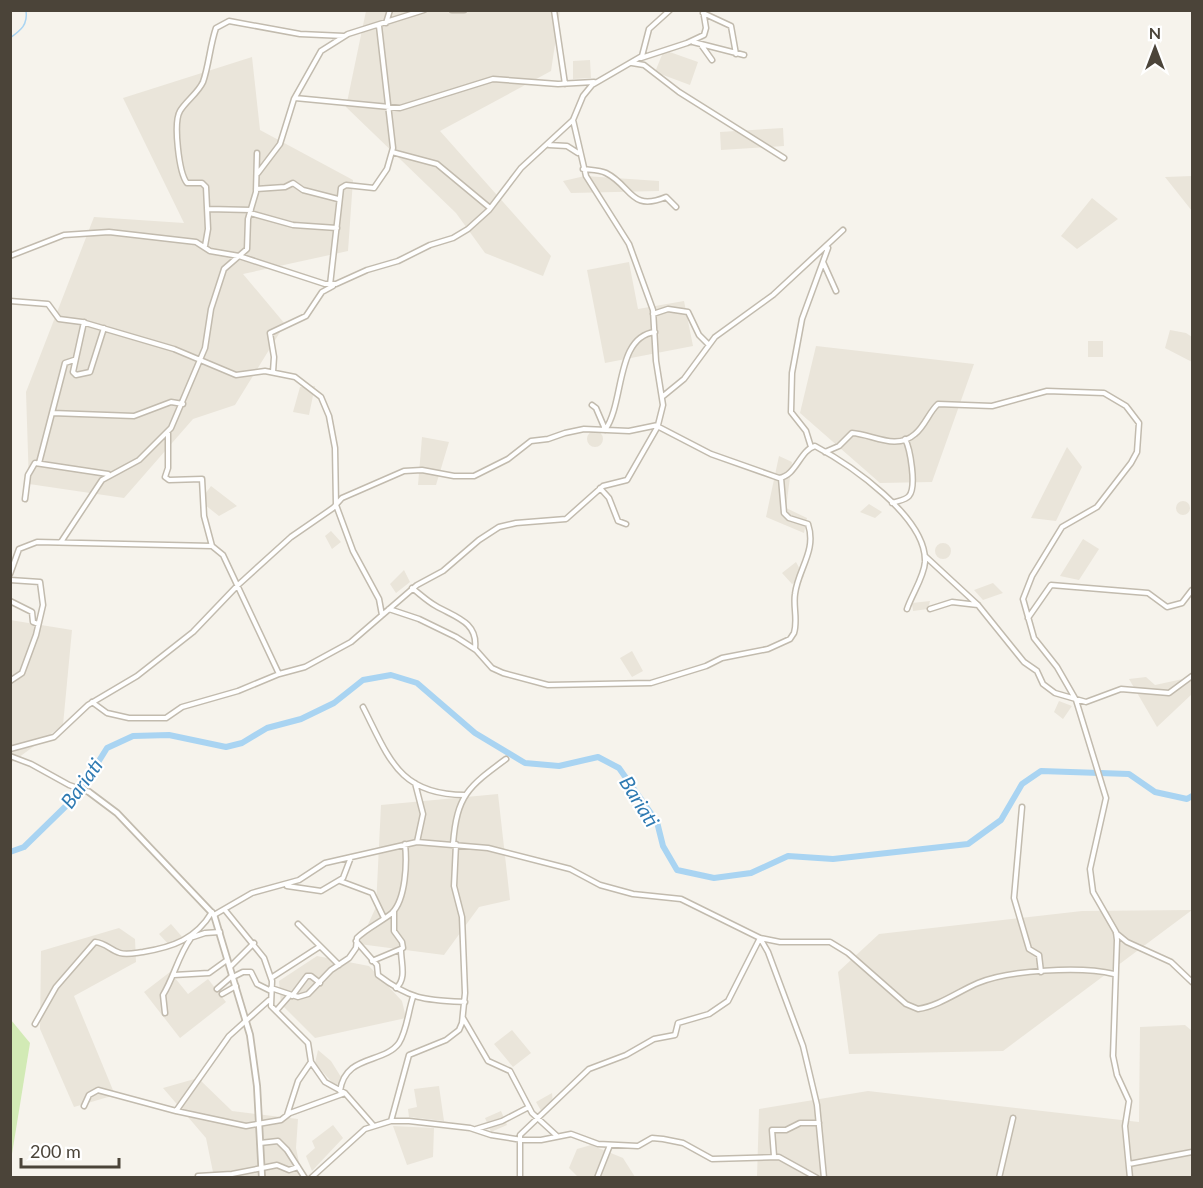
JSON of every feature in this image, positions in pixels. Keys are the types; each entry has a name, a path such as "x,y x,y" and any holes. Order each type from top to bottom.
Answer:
{"street":[{"path":"386,23 390,10"},
{"path":"205,247 208,209 205,185 187,183 182,173 179,163 178,119 180,111 202,82 216,28 229,21 300,34 344,36 424,10"},
{"path":"452,10 464,10"},
{"path":"554,10 565,84"},
{"path":"639,59 645,52 649,29 670,10"},
{"path":"273,372 274,357 270,333 306,316 322,292 333,285 367,270 398,261 430,245 453,238 473,225 490,208 521,168 573,120 582,96 596,81 639,59 692,42 705,32 703,12"},
{"path":"703,12 732,27 736,54"},
{"path":"333,285 341,188 344,185 372,189 387,168 392,152 379,26"},
{"path":"257,174 280,144 295,98 318,55 344,36"},
{"path":"692,42 744,55"},
{"path":"701,45 712,60"},
{"path":"631,63 644,65 679,92 783,158"},
{"path":"295,98 404,107 428,97 493,79 565,84 596,81"},
{"path":"92,702 107,713 129,718 166,718 182,707 238,691 279,674 305,667 340,649 390,609 412,588 443,571 479,540 499,527 516,523 566,519 600,488 621,483 632,475 662,415 663,397 656,362 653,314 629,244 618,223 592,188 583,169 573,120"},
{"path":"548,145 567,146 579,153"},
{"path":"392,152 437,164 490,208"},
{"path":"60,542 102,480 109,474 139,460 168,433 183,404 207,342 211,309 224,269 231,260 245,251 248,244 256,189 257,153"},
{"path":"583,169 605,172 639,201 648,202 668,197 676,207"},
{"path":"256,189 285,187 293,183 317,194 339,199"},
{"path":"208,209 251,212 293,225 337,228"},
{"path":"663,397 684,379 709,345 734,321 766,300 803,266 828,247 843,230"},
{"path":"10,256 64,235 88,232 192,242 210,251 239,256 333,285"},
{"path":"811,447 806,432 791,412 792,373 802,319 828,247"},
{"path":"823,262 836,291"},
{"path":"10,301 48,304 59,319 84,322 174,349 236,375 257,370 295,377 324,402 336,459 336,505 353,551 379,599 382,615"},
{"path":"653,314 668,309 688,312 699,335 709,345"},
{"path":"84,322 74,360 74,374 89,373 104,328"},
{"path":"605,430 615,407 629,350 644,335 655,332"},
{"path":"39,464 65,363 74,360"},
{"path":"825,452 839,446 852,433 882,440 905,439 914,435 938,404 992,406 1047,391 1104,393 1126,406 1139,423 1137,452 1131,463 1097,507 1062,527 1032,576 1023,599 1034,638 1057,667 1075,699 1106,801 1092,858 1091,884 1116,932 1127,942 1171,962 1192,982"},
{"path":"52,413 134,416 171,402 183,404"},
{"path":"592,405 596,408 605,430"},
{"path":"10,750 54,737 92,702 137,676 156,658 193,632 237,586 300,529 336,505 342,498 400,472 422,470 454,477 474,476 508,459 531,441 584,429 637,430 658,426 733,464 782,478 788,475 811,447"},
{"path":"168,433 168,468 165,477 169,480 202,479 204,516 212,546 223,555 279,674"},
{"path":"892,502 907,498 911,491 910,457 905,439"},
{"path":"811,447 825,452 876,487 892,502 917,533 924,556 922,572 907,609"},
{"path":"26,500 28,475 35,464 109,474"},
{"path":"390,609 431,624 475,649 492,668 539,684 651,683 706,666 722,658 763,651 790,639 796,627 794,604 797,583 808,557 810,533 805,521 789,519 784,513 782,478"},
{"path":"600,488 609,498 618,521 626,524"},
{"path":"10,574 21,547 37,542 212,546"},
{"path":"924,556 978,605 1024,662 1037,672 1045,687 1062,696 1088,702 1121,689 1169,693 1192,676"},
{"path":"10,580 40,582 43,606 22,673 10,681"},
{"path":"1028,618 1051,585 1148,593 1167,606 1182,603 1192,590"},
{"path":"412,588 433,604 468,624 475,634 475,649"},
{"path":"10,601 32,612 33,622 38,624"},
{"path":"930,609 952,602 978,605"},
{"path":"363,707 388,758 415,782 438,794 465,795"},
{"path":"10,756 31,764 69,785 89,792 117,813 213,914 246,1019 257,1086 262,1178"},
{"path":"391,1121 409,1055 453,1035 461,1027 465,1002 462,917 454,886 456,813 465,795 478,779 506,759"},
{"path":"415,782 423,814 417,842"},
{"path":"1022,807 1014,898 1029,949 1039,955 1041,972"},
{"path":"165,1013 163,995 174,975 179,956 191,937 213,914 225,910 252,893 286,885 325,863 417,842 488,848 570,869 600,885 633,894 681,899 760,938 780,942 830,942 848,953 906,1004 918,1009 994,976 1083,969 1114,974"},
{"path":"396,988 401,984 403,975 401,950 403,943 394,931 394,910 404,878 405,844"},
{"path":"286,885 317,892 340,881 351,856"},
{"path":"340,881 372,893 384,918"},
{"path":"225,910 264,958 271,978 270,999 276,1011 308,1043 312,1062 325,1082 342,1092 373,1125"},
{"path":"217,989 233,976 251,972 257,984 271,990 291,996 305,995 320,983 331,969 339,966 355,950 356,941 394,910"},
{"path":"298,924 339,966"},
{"path":"35,1024 56,987 95,942 128,954 170,946 205,933 219,932"},
{"path":"1116,932 1114,1062 1129,1101 1125,1126 1130,1178"},
{"path":"520,1178 522,1140 520,1136 589,1069 626,1055 654,1040 675,1035 678,1023 709,1014 723,1005 732,995 760,938"},
{"path":"760,938 801,1037 819,1123 824,1178"},
{"path":"356,941 378,967 377,974 413,998 465,1002"},
{"path":"230,967 254,943"},
{"path":"271,978 319,947"},
{"path":"372,961 401,950"},
{"path":"174,975 194,972 205,974 227,960"},
{"path":"276,1011 307,976 311,976 320,983"},
{"path":"222,994 236,986"},
{"path":"342,1092 344,1076 362,1061 386,1053 399,1042 413,998"},
{"path":"176,1111 221,1045 246,1019 270,999"},
{"path":"463,1018 489,1061 510,1071 538,1120 557,1136"},
{"path":"287,1115 298,1081 312,1062"},
{"path":"84,1106 89,1095 98,1090 241,1126 280,1120 342,1092"},
{"path":"476,1129 502,1121 529,1107"},
{"path":"999,1178 1013,1118"},
{"path":"311,1178 356,1135 373,1125 391,1121 476,1129 490,1135 522,1140 541,1140 571,1134 598,1144 638,1146 655,1138 683,1143 711,1159 774,1156 783,1158 818,1178"},
{"path":"774,1156 772,1130 786,1130 800,1123 819,1123"},
{"path":"259,1143 278,1141 305,1178"},
{"path":"597,1178 610,1144"},
{"path":"1129,1164 1192,1152"},
{"path":"198,1176 232,1174 277,1165 289,1170 298,1167"}],"shaded area":[{"path":"366,11 560,11 551,71 440,131 551,256 543,276 485,253 456,213 346,107"},
{"path":"664,50 698,62 690,85 655,72"},
{"path":"252,57 260,130 353,180 348,251 243,274 285,324 235,405 193,419 124,498 29,484 26,392 94,217 184,223 123,98"},
{"path":"590,60 591,78 573,79 573,61"},
{"path":"783,128 784,146 721,150 720,132"},
{"path":"585,176 659,181 659,191 571,193 563,181"},
{"path":"1192,176 1192,211 1165,177"},
{"path":"1092,198 1118,219 1077,249 1061,236"},
{"path":"629,262 638,309 684,301 693,346 605,363 587,270"},
{"path":"1170,330 1186,333 1192,337 1192,362 1165,348"},
{"path":"1088,341 1103,341 1103,357 1088,357"},
{"path":"816,346 974,364 932,482 880,483 800,413"},
{"path":"315,386 309,415 293,412 300,387"},
{"path":"595,431 601,433 603,439 601,445 595,447 589,445 587,439 589,433"},
{"path":"422,437 449,442 436,485 418,485"},
{"path":"1067,447 1082,467 1056,521 1031,518"},
{"path":"779,456 792,462 786,508 807,518 804,533 766,517"},
{"path":"211,486 237,506 219,516 200,501"},
{"path":"1180,501 1186,501 1190,508 1186,515 1180,515 1176,511 1176,505"},
{"path":"869,504 882,512 875,518 860,512"},
{"path":"331,531 341,542 332,549 325,536"},
{"path":"1083,539 1099,549 1079,580 1060,576"},
{"path":"943,543 951,551 943,559 935,551"},
{"path":"796,562 804,577 792,584 782,573"},
{"path":"404,570 410,582 396,593 390,584"},
{"path":"993,583 1003,593 983,600 974,590"},
{"path":"930,601 928,609 913,611 912,603"},
{"path":"10,620 72,630 63,725 11,763"},
{"path":"632,651 643,671 632,677 620,658"},
{"path":"1146,677 1155,685 1192,677 1192,694 1157,727 1129,679"},
{"path":"1059,701 1072,706 1063,719 1054,712"},
{"path":"498,794 510,900 479,907 444,955 359,944 376,907 381,805"},
{"path":"1192,910 1003,1051 849,1054 838,972 879,934 1082,911"},
{"path":"171,924 184,939 170,946 159,934"},
{"path":"119,928 135,939 136,962 74,996 115,1095 74,1107 40,1029 41,951"},
{"path":"317,956 369,966 402,1001 406,1018 315,1038 281,1004 279,981"},
{"path":"170,972 188,994 208,979 226,1002 180,1038 144,992"},
{"path":"1185,1025 1192,1031 1192,1177 757,1178 759,1109 868,1091 1139,1122 1140,1027"},
{"path":"512,1030 531,1053 513,1067 494,1044"},
{"path":"318,1050 331,1061 341,1077 336,1087 315,1063"},
{"path":"198,1078 232,1111 298,1119 296,1148 302,1177 214,1177 206,1138 163,1088"},
{"path":"439,1086 444,1121 409,1117 408,1109 417,1107 414,1089"},
{"path":"552,1093 553,1104 543,1114 536,1102"},
{"path":"501,1111 507,1125 491,1132 485,1118"},
{"path":"333,1125 343,1138 312,1171 306,1156 315,1148 312,1141"},
{"path":"393,1126 434,1128 433,1157 407,1165"},
{"path":"591,1145 623,1158 635,1177 578,1177 569,1168 577,1149"}],"green space":[{"path":"11,1020 30,1043 11,1160"}],"waterway":[{"path":"10,38 23,27 26,10"},
{"name":"Bariati","path":"10,852 24,847 66,806 82,788 107,748 133,736 169,735 226,747 242,743 267,728 301,719 334,703 363,680 391,675 417,683 475,733 525,763 559,766 598,757 619,768 657,822 663,846 677,870 714,878 751,873 788,856 833,859 968,844 1001,820 1022,784 1041,771 1129,774 1155,792 1187,799 1192,796"}]}
